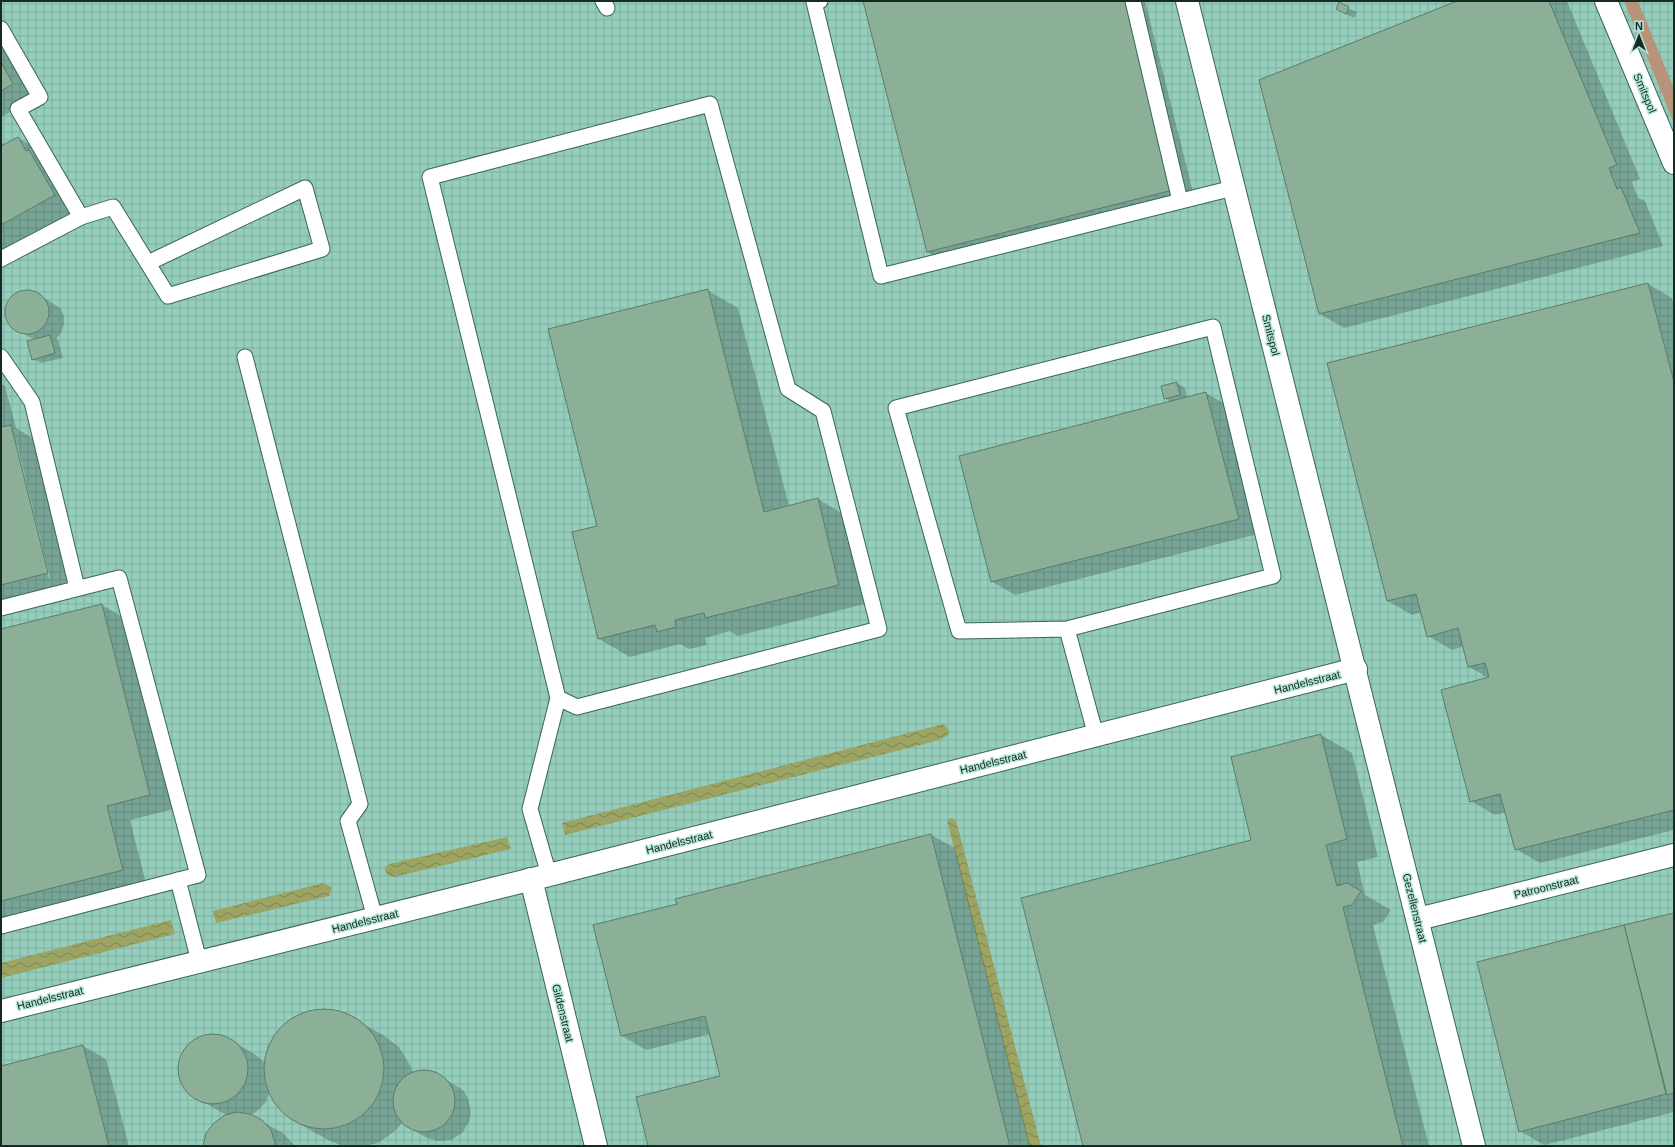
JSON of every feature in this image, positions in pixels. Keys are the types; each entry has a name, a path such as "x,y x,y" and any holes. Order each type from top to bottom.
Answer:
{"street":[{"name":"Smitspol","path":"1187,1 1356,669"},
{"name":"Smitspol","path":"1606,1 1674,163"},
{"name":"Handelsstraat","path":"1,1011 540,877 1356,669"},
{"name":"Gezellenstraat","path":"1356,669 1474,1146"},
{"name":"Patroonstraat","path":"1418,919 1674,856"},
{"name":"Gildenstraat","path":"540,877 596,1146"}],"lane":[{"path":"820,1 814,2 881,276 1234,188"},
{"path":"1133,1 1180,201"},
{"path":"1,29 40,97 18,109 81,217"},
{"path":"540,877 542,851 530,809 558,698 430,177 710,104 788,389 823,411 879,629 577,707 558,698"},
{"path":"1,259 81,217 113,207 168,296 322,249 305,188 148,263"},
{"path":"1213,327 1273,576 1067,629 959,631 896,408 1213,327"},
{"path":"1,356 32,402 78,588"},
{"path":"244,357 360,804 348,821 375,918"},
{"path":"1,608 119,578 198,875 1,926"},
{"path":"1067,629 1096,736"},
{"path":"178,880 199,962"}],"shaded area":[{"path":"1,1 1674,1 1674,1146 1,1146"},
{"path":"1624,1 1638,1 1674,89 1674,123"}],"water":[{"path":"943,724 949,731 948,734 943,738 932,742 565,835 562,823"},
{"path":"951,818 956,820 1041,1146 1029,1146 947,820"},
{"path":"507,837 511,849 394,877 389,876 385,872 385,867 389,864"},
{"path":"323,883 331,887 332,890 329,896 216,923 213,911"},
{"path":"171,920 175,934 1,978 1,963"}],"building":[{"path":"863,1 1125,1 1173,190 927,252"},
{"path":"1457,1 1549,1 1617,165 1609,168 1617,189 1621,187 1640,233 1319,314 1259,80"},
{"path":"1339,2 1349,7 1346,14 1336,9"},
{"path":"1,62 13,84 1,91"},
{"path":"18,137 26,151 29,150 55,195 1,225 1,146"},
{"path":"1648,283 1674,382 1674,810 1515,850 1500,794 1470,802 1441,690 1489,677 1485,663 1468,667 1458,628 1427,637 1416,594 1387,601 1327,363"},
{"path":"708,289 764,512 818,498 839,585 705,618 704,613 675,620 676,627 657,632 655,625 598,639 572,532 597,526 548,329"},
{"path":"27,290 39,294 45,300 49,312 45,324 39,330 27,334 15,330 9,324 5,312 9,300 15,294"},
{"path":"50,335 55,353 32,360 27,341"},
{"path":"1177,382 1180,395 1164,399 1161,386"},
{"path":"1206,392 1239,519 991,582 959,456"},
{"path":"11,425 48,573 1,585 1,427"},
{"path":"102,604 150,795 107,806 123,870 1,901 1,629"},
{"path":"1321,734 1347,839 1326,845 1337,886 1347,883 1361,891 1352,905 1343,907 1403,1146 1083,1146 1021,898 1251,840 1231,757"},
{"path":"931,834 1010,1146 648,1146 636,1097 720,1076 705,1016 621,1036 593,925 677,904 675,899"},
{"path":"1674,913 1674,1093 1667,1095 1624,925"},
{"path":"1624,925 1666,1094 1519,1132 1477,962"},
{"path":"324,1009 347,1013 367,1026 380,1046 384,1069 380,1092 367,1112 347,1125 324,1129 301,1125 281,1112 268,1092 264,1069 268,1046 281,1026 301,1013"},
{"path":"213,1034 226,1037 238,1044 245,1056 248,1069 245,1082 238,1094 226,1101 213,1104 200,1101 188,1094 181,1082 178,1069 181,1056 188,1044 200,1037"},
{"path":"83,1045 109,1146 1,1146 1,1066"},
{"path":"418,1070 430,1070 446,1079 453,1089 455,1101 453,1113 446,1123 430,1132 418,1132 407,1127 398,1118 393,1107 393,1095 398,1084 407,1075"},
{"path":"237,1112 250,1114 262,1120 271,1130 276,1146 203,1146 206,1133 214,1123 225,1115"}]}
